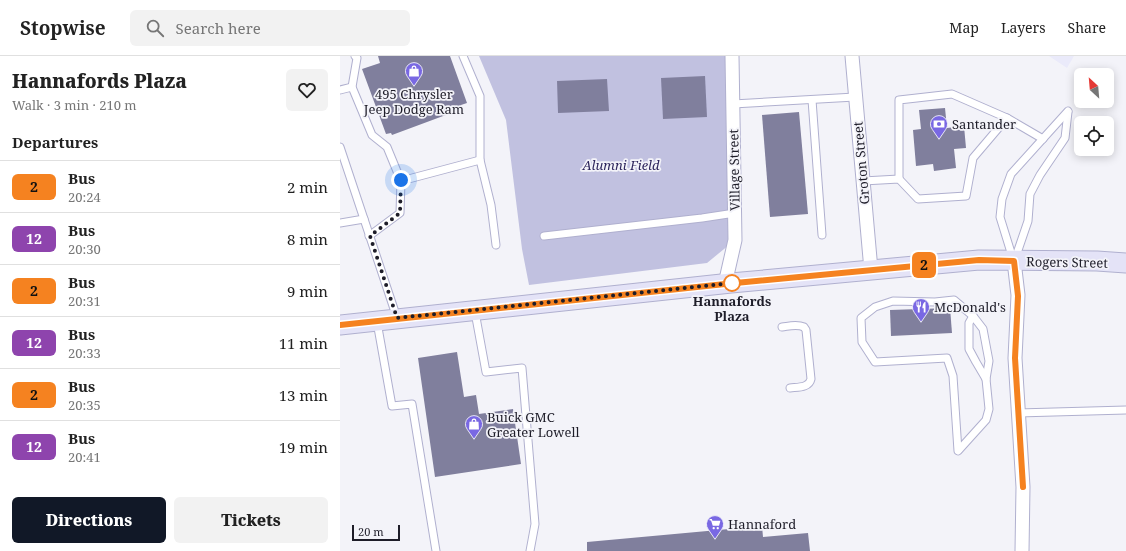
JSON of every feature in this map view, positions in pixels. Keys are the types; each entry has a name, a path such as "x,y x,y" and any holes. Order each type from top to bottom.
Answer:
{"main road":[{"name":"Rogers Street","path":"340,325 725,284 979,260 1097,261 1126,263"}],"street":[{"name":"Village Street","path":"725,284 735,240 732,56"},
{"name":"Groton Street","path":"852,56 871,270"},
{"path":"1014,261 1018,296 1015,358 1023,487 1022,551"}],"lane":[{"path":"355,56 357,58 352,87 372,136 387,147 401,180 400,213 370,236"},
{"path":"463,56 480,96 480,160 491,205 496,245"},
{"path":"340,90 352,87"},
{"path":"1007,118 973,158 966,196 918,199 899,179 899,100 952,94 1007,118 1043,139"},
{"path":"733,104 855,98"},
{"path":"812,100 822,235"},
{"path":"1068,111 1065,138 1040,175 1030,194 1028,221 1014,261 1000,217 1002,199 1006,186 1012,174 1068,111"},
{"path":"340,147 397,318"},
{"path":"401,180 480,160"},
{"path":"863,181 899,179"},
{"path":"544,236 735,213"},
{"path":"340,224 364,218"},
{"path":"954,300 973,316 983,329 989,361 986,379 989,409 986,420 958,451 953,376 947,358 875,362 862,342 861,318 875,306 893,301 935,302 954,300"},
{"path":"474,310 486,372 522,368 535,524 530,551"},
{"path":"973,316 969,323 969,349 986,379"},
{"path":"377,320 392,406 412,404 436,551"},
{"path":"782,327 800,325 806,330 811,379 807,386 790,388"},
{"path":"1018,413 1126,410"}],"shaded area":[{"path":"1049,56 1074,56 1067,68"}],"green space":[{"name":"Alumni Field","path":"479,56 725,56 735,240 707,263 529,285 522,249 506,120"}],"building":[{"name":"495 Chrysler Jeep Dodge Ram","path":"378,56 450,56 467,103 461,105 462,109 392,135 391,133 386,134 362,69 380,63"},
{"path":"705,76 707,117 663,119 661,78"},
{"path":"607,79 609,111 558,113 557,81"},
{"name":"Santander","path":"945,108 947,128 964,126 966,148 954,149 956,168 934,171 933,164 916,166 913,130 921,129 919,110"},
{"path":"799,112 808,214 770,217 762,115"},
{"name":"McDonald's","path":"950,308 952,333 891,336 890,310"},
{"name":"Buick GMC Greater Lowell","path":"457,352 464,397 476,395 479,414 513,409 521,464 435,477 418,358"},
{"name":"Hannaford","path":"762,526 763,537 808,533 810,551 587,551 587,542"}],"bus line":[{"name":"2","path":"340,325 731,283 979,260 1014,261 1018,296 1015,358 1023,487"}],"place":[{"name":"495 Chrysler Jeep Dodge Ram","path":"414,86"},
{"name":"Santander","path":"939,139"},
{"name":"Hannafords Plaza","path":"732,283"},
{"name":"McDonald's","path":"921,322"},
{"name":"Buick GMC Greater Lowell","path":"474,439"},
{"name":"Hannaford","path":"715,539"}],"route":[{"path":"401,180 400,213 370,236 397,318 732,283"}]}
